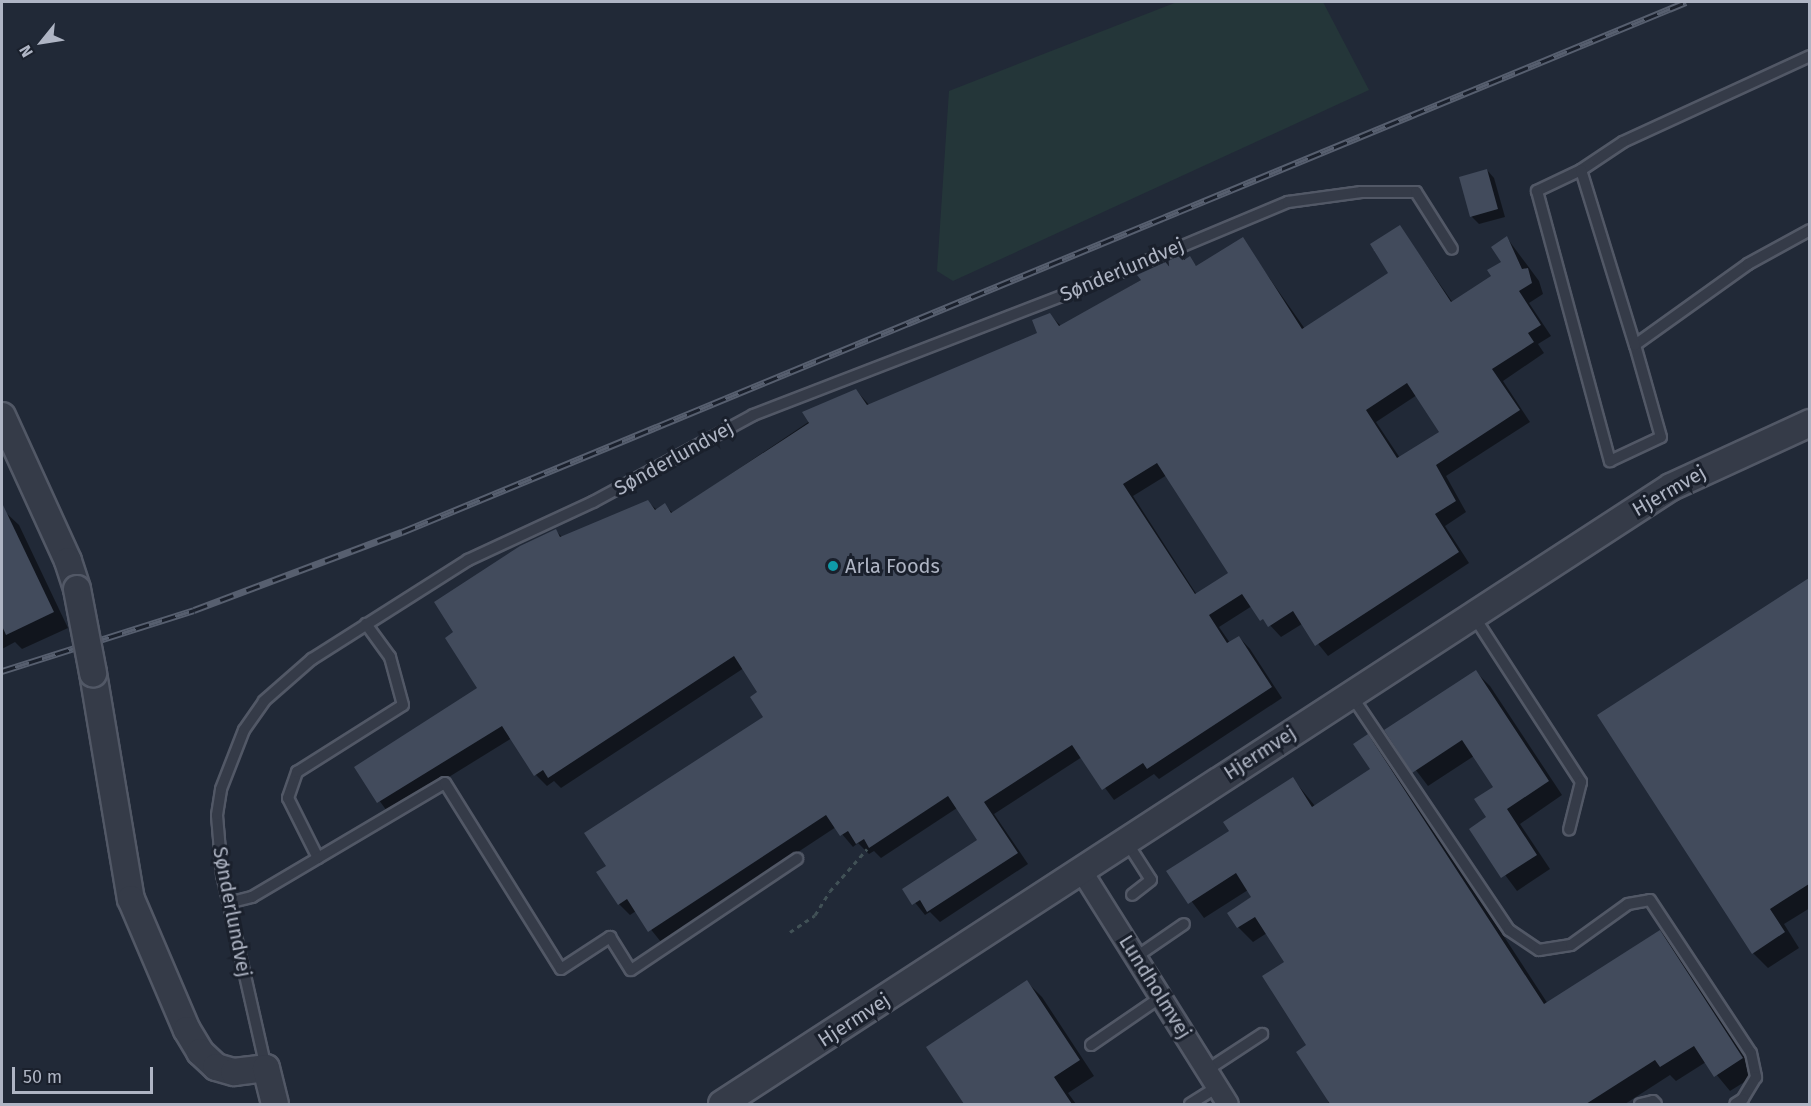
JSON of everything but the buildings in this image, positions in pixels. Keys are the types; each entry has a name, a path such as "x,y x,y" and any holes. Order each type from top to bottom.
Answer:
{"street":[{"path":"2,416 69,561 77,589 131,899 187,1030 200,1052 216,1066 234,1072 266,1068"},
{"name":"Hjermvej","path":"722,1104 1671,486 1809,423"},
{"name":"Lundholmvej","path":"1081,870 1228,1104"},
{"name":"Sønderlundvej","path":"266,1068 275,1104"}],"lane":[{"path":"1581,170 1661,437 1610,461 1537,191 1581,170 1623,142 1809,56"},
{"name":"Sønderlundvej","path":"266,1068 228,903 217,841 217,815 221,789 244,730 285,679 366,624 468,560 593,502 753,415 1087,286 1288,202 1361,192 1416,192 1452,249"},
{"path":"1635,345 1748,264 1809,230"},
{"path":"1473,615 1581,782 1569,830"},
{"path":"318,858 288,798 297,772 403,705 390,657 366,624"},
{"path":"1350,695 1509,930 1539,950 1571,945 1628,904 1650,900 1751,1053 1756,1077 1743,1099 1735,1104"},
{"path":"228,903 252,897 445,783 561,969 610,937 631,970 797,859"},
{"path":"1126,841 1151,880 1132,895"},
{"path":"1136,957 1184,924"},
{"path":"1091,1045 1161,997"},
{"path":"1190,1104 1212,1079 1262,1034"},
{"path":"1640,1104 1653,1101 1656,1104"}],"path":[{"path":"790,932 815,915 830,891 867,849"}],"shaded area":[{"path":"1177,2 1323,2 1369,90 953,281 937,271 949,91"}],"railway":[{"path":"2,671 194,610 402,532 1686,2"}],"place":[{"name":"Arla Foods","path":"833,566"}]}
